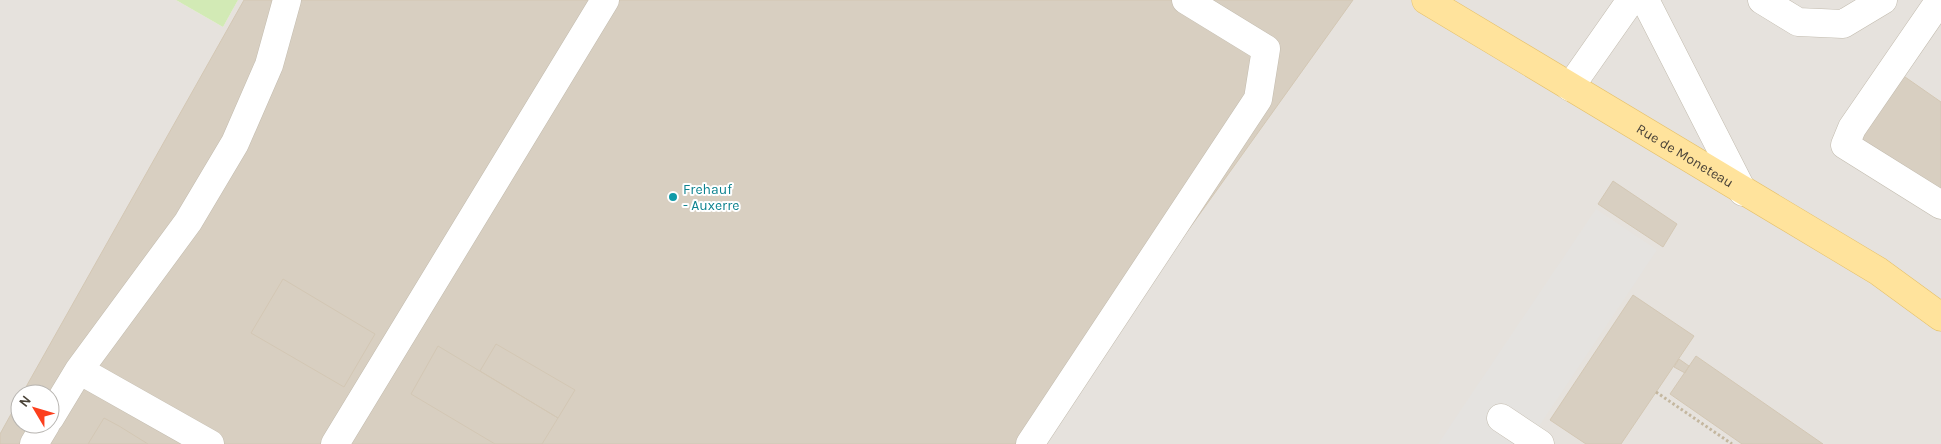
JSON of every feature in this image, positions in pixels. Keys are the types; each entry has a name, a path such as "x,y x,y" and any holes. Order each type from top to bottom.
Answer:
{"main road":[{"name":"Rue de Moneteau","path":"1426,0 1743,192 1878,271 1941,317"},
{"path":"1878,271 1941,307"}],"lane":[{"path":"60,401 79,370 188,222 235,143 270,64 287,0"},
{"path":"336,444 605,0"},
{"path":"1030,444 1258,99 1266,49 1186,0"},
{"path":"1570,87 1631,0"},
{"path":"1644,0 1743,192"},
{"path":"1762,0 1798,22 1843,24 1883,0"},
{"path":"1940,0 1852,128 1845,145 1941,205"},
{"path":"79,370 210,444"},
{"path":"1501,418 1540,444"}],"path":[{"path":"1656,392 1732,444"}],"shaded area":[{"path":"0,0 176,0 223,27 238,0 1941,0 1941,444 0,444"},
{"path":"1596,209 1657,250 1527,444 1438,444"}],"green space":[{"path":"176,0 238,0 223,27"}],"building":[{"name":"Frehauf - Auxerre","path":"244,0 1353,0 1035,444 0,444 0,434 10,416 10,434 60,434 60,384 28,384"},
{"path":"1895,70 1941,102 1941,193 1852,133"},
{"path":"1613,181 1677,224 1663,247 1598,204"},
{"path":"283,279 375,334 344,387 251,333"},
{"path":"1633,295 1694,336 1621,444 1586,444 1550,420"},
{"path":"496,344 575,390 558,418 480,371"},
{"path":"438,346 558,418 542,444 495,444 411,394"},
{"path":"1696,356 1823,444 1742,444 1670,394"},
{"path":"1679,359 1689,366 1685,373 1674,367"},
{"path":"104,418 119,426 148,444 88,444"}],"place":[{"name":"Frehauf - Auxerre","path":"673,197"}]}
